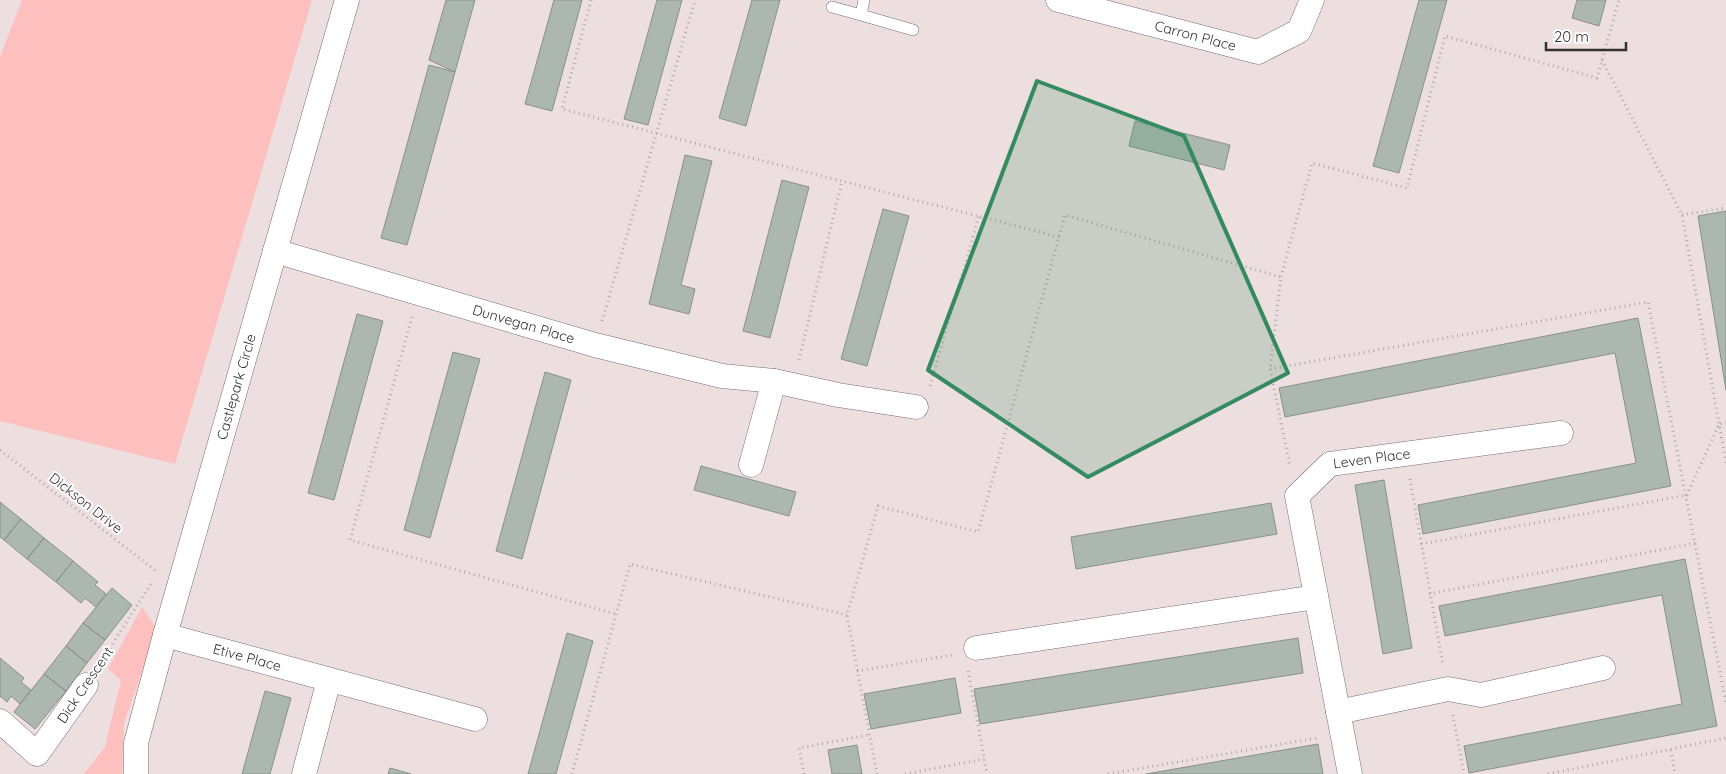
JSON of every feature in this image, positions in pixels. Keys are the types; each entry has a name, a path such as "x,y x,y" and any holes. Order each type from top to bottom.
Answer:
{"street":[{"name":"Castlepark Circle","path":"136,774 136,743 165,635 347,0"},
{"name":"Carron Place","path":"1058,0 1258,52 1300,31 1312,0"},
{"name":"Dunvegan Place","path":"275,251 595,345 722,376 784,383 916,407"},
{"path":"751,465 784,383"},
{"name":"Leven Place","path":"1297,496 1330,464 1561,432"},
{"path":"1297,496 1350,774"},
{"path":"966,655 1316,597"},
{"name":"Etive Place","path":"165,635 475,719"},
{"path":"1340,723 1448,689 1481,695 1603,668"},
{"path":"304,774 329,680"},
{"name":"Dick Crescent","path":"0,721 37,754 86,685"}],"lane":[{"path":"861,15 864,0"},
{"path":"832,7 913,30"}],"path":[{"path":"591,0 562,109 1059,237"},
{"path":"595,345 695,0"},
{"path":"1297,496 1270,369 1281,277 1312,163 1407,188 1445,36 1597,78 1618,0"},
{"path":"1602,60 1682,215 1726,463"},
{"path":"784,383 842,181"},
{"path":"1682,215 1726,208"},
{"path":"877,774 846,615 878,506 978,532 1065,215 1281,277"},
{"path":"916,407 925,406 979,216"},
{"path":"418,293 350,540 616,614"},
{"path":"1719,424 1726,423"},
{"path":"1421,544 1686,495 1719,424"},
{"name":"Dickson Drive","path":"0,450 158,573"},
{"path":"1406,454 1429,594 1464,774"},
{"path":"1429,594 1696,543"},
{"path":"572,774 630,564 846,615"},
{"name":"Dick Crescent","path":"86,685 153,581"},
{"path":"857,672 966,655 987,774"},
{"path":"1108,774 1340,723"},
{"path":"804,774 799,748 868,735"},
{"path":"1548,774 1726,738"},
{"path":"1671,750 1676,774"},
{"path":"905,774 984,759"}],"highlighted area":[{"path":"1037,81 1184,136 1288,373 1088,477 928,370"}],"shaded area":[{"path":"22,0 312,0 175,464 0,421 0,57"},
{"path":"142,607 157,629 124,723 122,774 84,774 105,747 121,680 108,669"}],"building":[{"path":"446,0 475,0 455,72 429,60"},
{"path":"554,0 582,0 552,111 525,104"},
{"path":"657,0 682,0 648,125 624,119"},
{"path":"752,0 780,0 746,126 719,118"},
{"path":"1419,0 1447,0 1399,173 1373,166"},
{"path":"1577,0 1606,0 1599,26 1572,18"},
{"path":"429,65 455,72 407,245 381,238"},
{"path":"1135,121 1230,145 1224,170 1129,146"},
{"path":"685,155 712,161 681,285 695,289 689,314 649,304"},
{"path":"782,180 809,187 770,338 743,331"},
{"path":"883,209 909,216 867,366 841,359"},
{"path":"1726,211 1726,390 1698,216"},
{"path":"357,314 383,321 334,500 308,493"},
{"path":"1638,318 1671,486 1423,534 1418,505 1636,463 1615,353 1285,417 1279,388"},
{"path":"453,352 480,359 430,538 404,530"},
{"path":"545,372 571,380 522,559 496,551"},
{"path":"701,466 796,492 789,516 694,490"},
{"path":"1384,480 1412,648 1383,654 1355,485"},
{"path":"0,502 21,519 4,540 0,537"},
{"path":"1271,503 1277,534 1076,569 1071,537"},
{"path":"21,519 44,538 27,559 4,540"},
{"path":"44,538 73,561 56,582 27,559"},
{"path":"1685,559 1717,726 1469,773 1464,746 1682,704 1662,595 1445,636 1439,606"},
{"path":"73,561 98,582 95,585 106,594 96,607 85,598 81,603 56,582"},
{"path":"112,588 132,605 105,640 83,623"},
{"path":"83,623 105,640 87,663 66,646"},
{"path":"567,633 593,641 556,774 528,774"},
{"path":"1298,638 1303,673 980,724 974,689"},
{"path":"66,646 87,663 66,691 44,674"},
{"path":"0,658 24,678 21,682 31,690 20,704 11,696 7,702 0,696"},
{"path":"44,674 66,691 35,729 14,712"},
{"path":"955,678 961,713 871,729 864,694"},
{"path":"265,691 291,698 270,774 242,774"},
{"path":"1318,744 1323,774 1146,774"},
{"path":"857,745 862,774 832,774 828,750"},
{"path":"390,768 411,774 388,774"}]}
